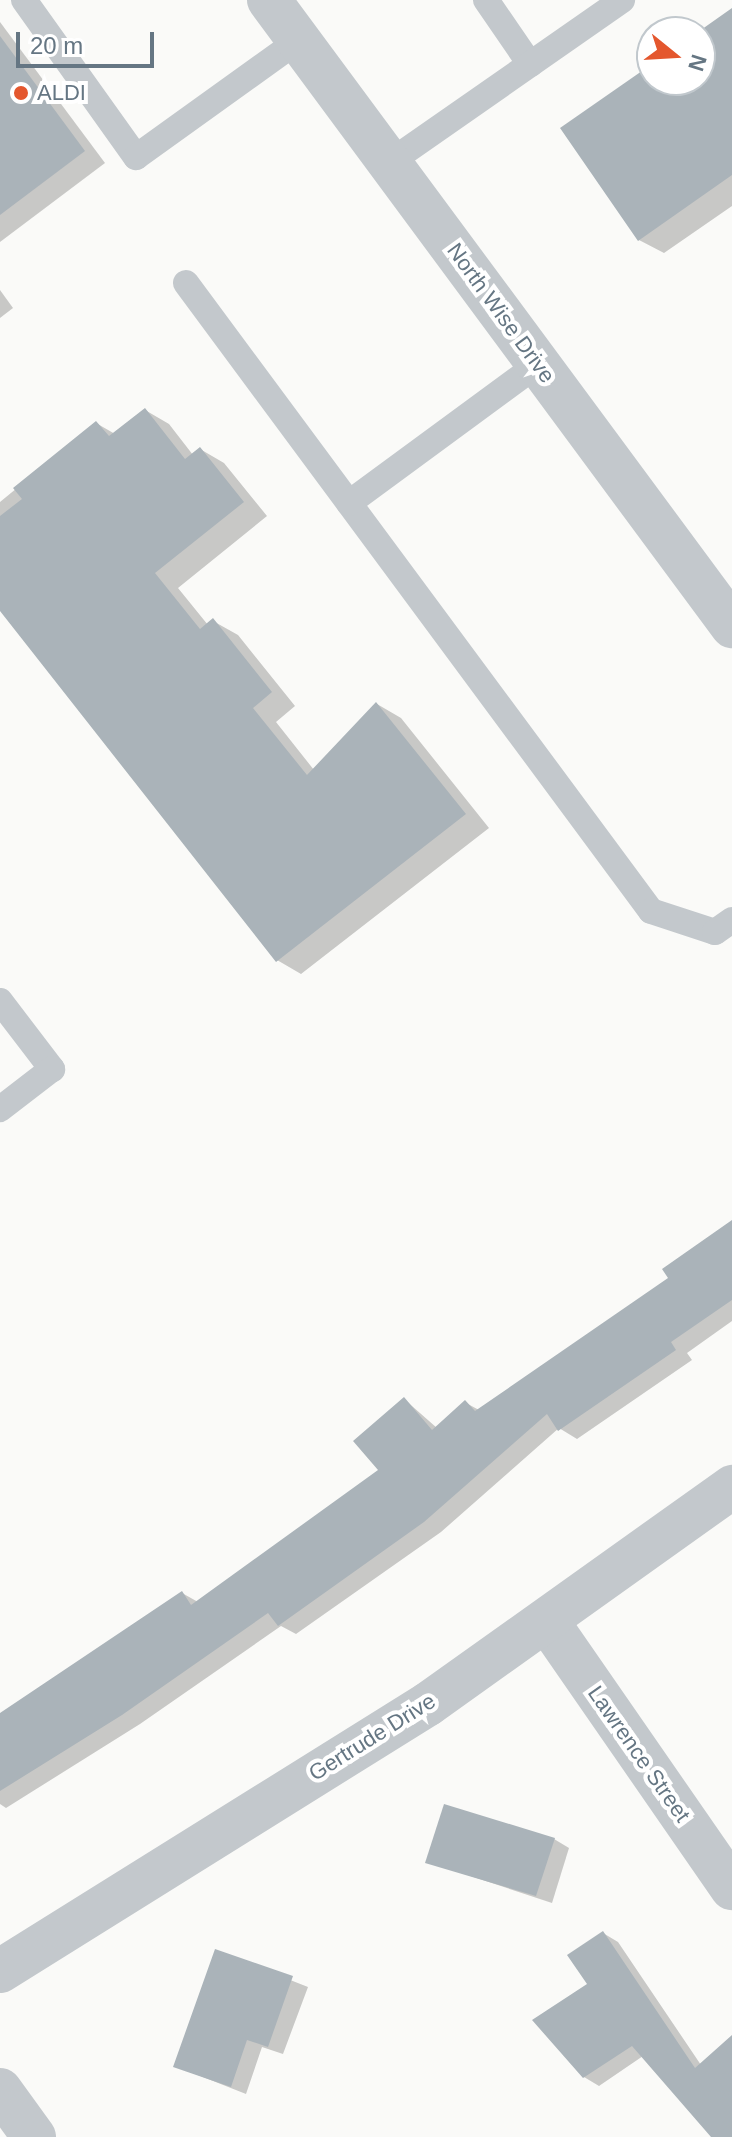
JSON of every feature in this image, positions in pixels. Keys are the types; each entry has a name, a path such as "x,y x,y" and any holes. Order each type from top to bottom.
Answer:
{"street":[{"name":"North Wise Drive","path":"269,0 732,626"},
{"name":"Gertrude Drive","path":"0,1971 428,1704 732,1487"},
{"name":"Lawrence Street","path":"547,1621 732,1888"},
{"path":"0,2090 34,2137"}],"lane":[{"path":"24,0 136,157 299,40"},
{"path":"486,0 530,64"},
{"path":"390,162 622,0"},
{"path":"186,283 651,911 715,932 732,920"},
{"path":"349,503 538,364"},
{"path":"0,1001 52,1069 0,1109"}],"building":[{"path":"732,8 732,175 638,241 560,128 636,75 636,96 716,96 716,19"},
{"name":"ALDI","path":"0,36 85,151 0,215"},
{"path":"145,408 185,459 200,447 244,502 155,573 200,629 213,618 272,692 253,708 307,775 376,702 466,814 276,962 0,611 0,516 22,499 13,488 96,421 109,436"},
{"path":"732,1220 732,1300 671,1342 676,1350 558,1431 547,1414 424,1522 278,1626 268,1613 122,1715 0,1791 0,1713 182,1591 191,1605 378,1470 353,1441 404,1397 432,1430 465,1400 475,1411 668,1278 662,1269"},
{"path":"444,1804 555,1838 536,1896 425,1863"},
{"path":"603,1931 695,2068 732,2035 732,2137 711,2137 632,2046 583,2078 532,2020 587,1984 567,1955"},
{"path":"215,1949 293,1976 268,2047 247,2040 231,2087 173,2067"}],"place":[{"name":"ALDI","path":"21,93"}]}
